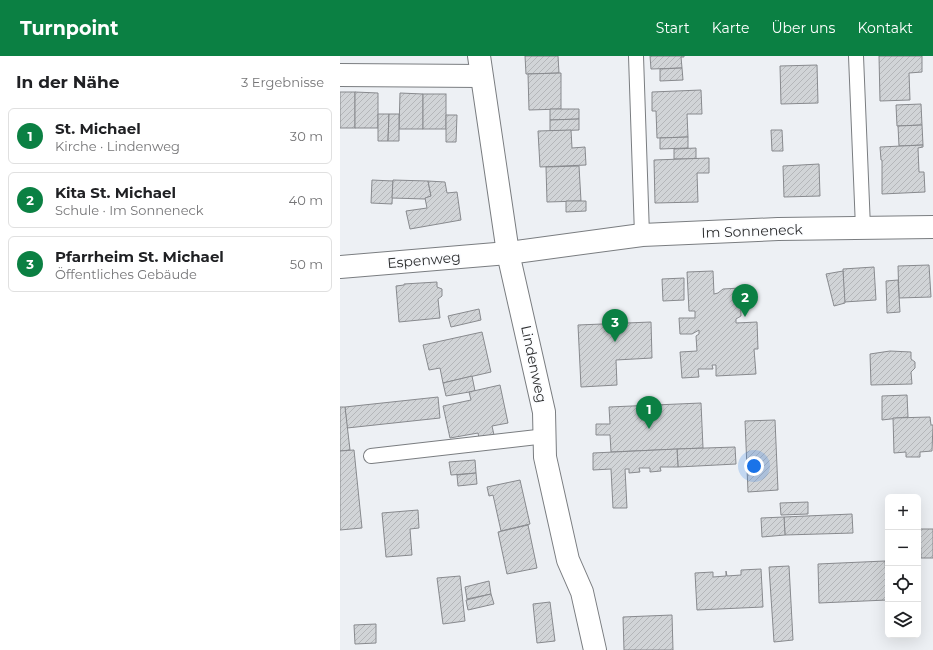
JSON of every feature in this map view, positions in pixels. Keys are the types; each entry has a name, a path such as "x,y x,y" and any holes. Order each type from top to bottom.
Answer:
{"street":[{"name":"Lindenweg","path":"340,75 480,66 508,253 544,412 546,436 545,457 568,560 582,592 595,650"},
{"name":"Im Sonneneck","path":"508,253 642,235 778,229 933,227"},
{"name":"Espenweg","path":"340,267 508,253"}],"lane":[{"path":"636,56 642,235"},
{"path":"856,56 863,228"},
{"path":"370,456 546,436"}],"building":[{"path":"525,56 558,56 559,73 526,74"},
{"path":"650,56 684,56 681,57 682,68 651,69"},
{"path":"879,56 922,56 922,72 909,73 910,100 880,101"},
{"path":"817,65 818,103 781,104 780,66"},
{"path":"682,68 683,80 660,81 660,69"},
{"path":"561,73 561,109 529,110 528,74"},
{"path":"701,90 702,114 687,114 688,137 657,138 656,111 652,111 652,92"},
{"path":"340,92 355,92 355,128 340,128"},
{"path":"355,92 378,93 378,128 355,128"},
{"path":"400,93 423,94 423,129 399,129"},
{"path":"423,94 446,94 446,129 423,129"},
{"path":"921,104 922,125 897,126 896,105"},
{"path":"550,109 579,109 579,119 550,120"},
{"path":"378,114 389,114 388,141 378,141"},
{"path":"389,114 399,114 399,141 388,141"},
{"path":"446,115 457,115 456,142 446,142"},
{"path":"579,119 579,130 550,131 550,120"},
{"path":"922,125 923,145 899,146 898,126"},
{"path":"571,130 572,148 585,147 586,165 540,167 538,131"},
{"path":"771,130 782,130 783,151 772,151"},
{"path":"688,137 688,148 660,149 660,138"},
{"path":"923,145 923,147 918,148 919,172 924,172 925,192 882,194 882,160 880,147"},
{"path":"696,148 696,159 674,159 674,149"},
{"path":"709,158 709,173 697,173 698,202 655,203 654,160"},
{"path":"819,164 820,196 784,197 783,166"},
{"path":"579,166 581,201 547,202 546,167"},
{"path":"372,180 393,181 392,204 371,203"},
{"path":"393,180 428,181 431,196 425,199 392,198"},
{"path":"428,181 445,182 447,193 457,192 461,220 410,229 406,211 427,208 425,198 431,196"},
{"path":"566,201 586,201 586,211 566,212"},
{"path":"929,265 931,297 899,298 898,266"},
{"path":"874,267 876,300 844,302 843,269"},
{"path":"713,271 714,294 723,289 740,288 741,316 736,319 736,323 757,322 758,349 754,349 756,374 716,376 716,365 712,365 713,369 698,369 699,377 682,378 680,352 697,351 696,336 699,334 699,330 692,334 680,334 679,318 695,318 695,311 689,311 687,272"},
{"path":"843,271 845,303 834,306 826,274"},
{"path":"684,278 684,300 663,301 662,279"},
{"path":"898,280 900,312 887,313 886,281"},
{"path":"437,282 437,287 442,289 442,296 438,299 440,318 399,322 396,286 404,284"},
{"path":"479,309 481,320 451,327 448,316"},
{"path":"651,322 652,358 616,360 617,385 581,387 578,325"},
{"path":"482,332 491,372 443,383 440,368 429,370 423,345"},
{"path":"890,351 911,352 911,359 915,362 915,368 911,372 912,384 871,385 870,354"},
{"path":"472,376 475,391 446,396 443,383"},
{"path":"500,385 508,423 492,426 494,435 479,438 478,433 450,438 443,406 471,400 469,392"},
{"path":"907,395 908,417 882,420 882,396"},
{"path":"438,397 440,418 347,428 345,407"},
{"path":"701,403 703,448 611,452 610,435 596,435 596,424 610,424 609,407"},
{"path":"340,407 345,407 350,450 340,451"},
{"path":"930,417 931,425 933,425 932,451 920,452 920,457 906,457 906,452 894,453 893,418"},
{"path":"775,420 778,490 748,492 745,421"},
{"path":"735,447 736,464 678,467 677,449"},
{"path":"677,449 678,467 660,467 661,471 650,472 650,468 639,468 640,472 629,473 629,469 625,469 627,508 613,508 611,469 593,470 593,453"},
{"path":"354,450 362,528 340,530 340,451"},
{"path":"475,460 476,473 451,475 449,462"},
{"path":"476,473 477,484 458,486 457,475"},
{"path":"520,480 530,524 501,531 493,495 489,496 487,487"},
{"path":"808,502 808,514 781,515 780,503"},
{"path":"418,510 419,528 410,529 412,555 386,557 382,513"},
{"path":"852,514 853,533 785,535 784,517"},
{"path":"784,517 785,535 762,537 761,518"},
{"path":"528,525 537,568 507,574 498,532"},
{"path":"921,529 933,529 933,558 921,558"},
{"path":"885,561 885,600 819,603 818,564"},
{"path":"789,566 793,640 774,642 769,567"},
{"path":"761,569 763,607 697,610 695,573 713,572 713,577 726,576 726,571 727,576 741,575 741,570"},
{"path":"460,576 465,621 443,624 437,578"},
{"path":"489,581 491,594 467,599 465,587"},
{"path":"491,594 494,604 468,610 466,600"},
{"path":"550,602 555,641 537,643 533,604"},
{"path":"672,615 673,650 624,650 623,617"},
{"path":"376,624 376,643 355,644 354,625"}],"place":[{"name":"Kita St. Michael","path":"745,317"},
{"name":"Pfarrheim St. Michael","path":"615,342"},
{"name":"St. Michael","path":"649,429"}]}
